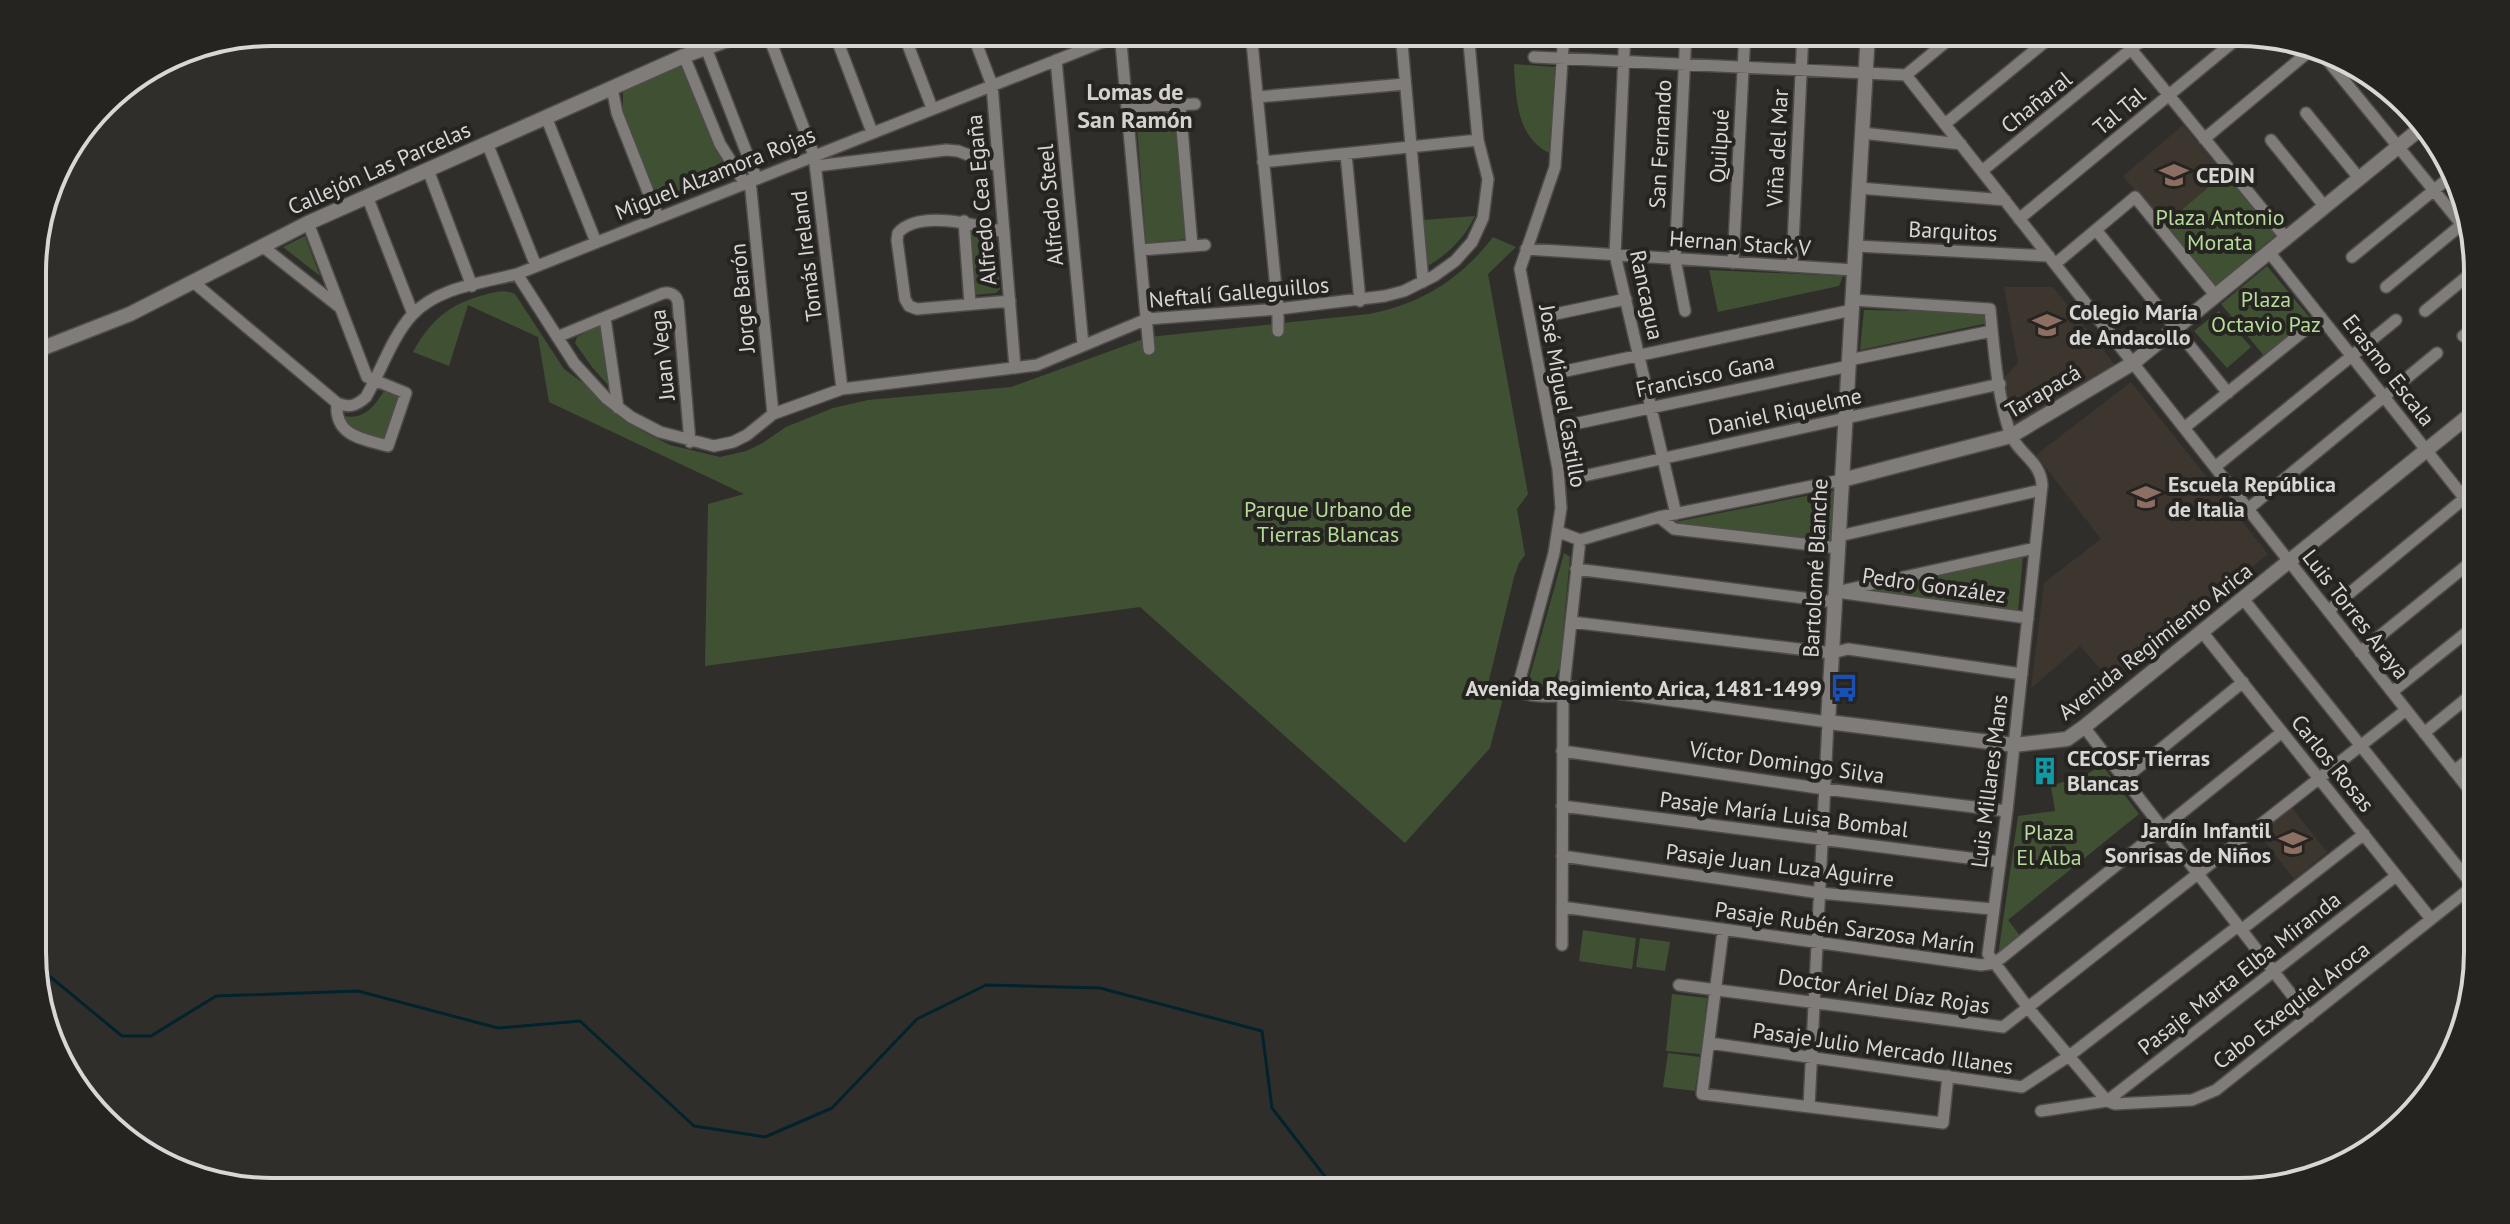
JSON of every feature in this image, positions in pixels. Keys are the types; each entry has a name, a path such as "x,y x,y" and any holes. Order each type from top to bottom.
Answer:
{"street":[{"path":"694,46 696,52"},
{"name":"Callejón Las Parcelas","path":"46,347 107,324 367,196 712,46"},
{"name":"Tomás Ireland","path":"772,46 815,160 842,389"},
{"path":"839,46 872,132"},
{"path":"908,46 932,108"},
{"name":"Alfredo Cea Egaña","path":"977,46 992,85 1015,368"},
{"name":"Miguel Alzamora Rojas","path":"337,403 350,406 359,404 366,397 403,327 413,314 442,294 517,274 750,180 815,160 872,132 1090,46"},
{"path":"1121,46 1149,349"},
{"path":"1252,46 1278,331"},
{"path":"1402,46 1423,282"},
{"name":"Neftalí Galleguillos","path":"517,274 584,375 618,408 652,428 690,442 714,446 747,435 773,414 842,389 1037,365 1147,319 1360,301 1404,291 1455,261 1479,230 1487,205 1488,179 1478,140 1469,46"},
{"name":"José Miguel Castillo","path":"1563,46 1555,167 1520,269 1560,482 1559,532 1517,690 1539,697 1563,691"},
{"name":"Rancagua","path":"1625,46 1615,255 1676,514"},
{"name":"San Fernando","path":"1685,46 1675,259 1685,311"},
{"name":"Quilpué","path":"1733,263 1744,46"},
{"name":"Viña del Mar","path":"1792,266 1802,46"},
{"name":"Bartolomé Blanche","path":"1809,1107 1867,46"},
{"path":"1534,57 1906,75 1941,46"},
{"path":"1945,124 2040,46"},
{"path":"2129,46 2286,238"},
{"name":"Chañaral","path":"1982,171 2135,46"},
{"name":"Tal Tal","path":"2019,219 2228,46"},
{"name":"Jorge Barón","path":"696,52 720,144 750,180"},
{"name":"Jorge Barón","path":"696,52 750,180 773,414"},
{"path":"2204,139 2303,56"},
{"name":"Alfredo Steel","path":"1056,60 1083,345"},
{"path":"2333,67 2456,213"},
{"name":"Luis Torres Araya","path":"1906,75 2464,784"},
{"path":"1257,97 1405,84"},
{"path":"612,88 617,113 658,217"},
{"path":"1127,107 1195,104"},
{"path":"1180,105 1192,246"},
{"path":"2306,113 2359,178"},
{"path":"546,117 596,242"},
{"path":"1862,133 1961,144"},
{"name":"Tarapacá","path":"1580,540 1659,517 1842,480 2011,436 2133,363 2415,133"},
{"path":"1263,162 1478,140"},
{"path":"2271,140 2325,207"},
{"path":"487,143 536,266"},
{"path":"815,160 946,150 968,154 998,166"},
{"path":"1346,154 1360,301"},
{"path":"428,170 472,286"},
{"path":"2352,257 2445,181"},
{"path":"1859,188 2005,200"},
{"path":"367,196 413,314"},
{"path":"2052,260 2096,230 2135,197 2216,296"},
{"path":"964,221 970,304"},
{"path":"1004,232 964,221 911,223 898,233 897,240 905,299 909,306 917,309 1010,301"},
{"path":"192,281 337,403 337,418 348,434 388,446 406,393 367,377 308,223"},
{"path":"2386,287 2459,228"},
{"path":"2096,230 2228,393"},
{"path":"1140,250 1205,245"},
{"path":"262,246 339,306"},
{"name":"Barquitos","path":"1856,246 2052,260"},
{"name":"Hernan Stack V","path":"1526,249 1854,270"},
{"name":"Erasmo Escala","path":"2269,252 2464,497"},
{"path":"2425,311 2464,279"},
{"name":"Juan Vega","path":"557,337 665,293 676,297 690,442"},
{"path":"1546,316 1626,299"},
{"path":"1561,372 1852,305 1990,309 2011,436"},
{"path":"2184,428 2321,317"},
{"path":"605,318 618,408"},
{"path":"2215,467 2396,320"},
{"name":"Francisco Gana","path":"1569,425 1992,331"},
{"path":"2248,509 2437,353"},
{"name":"Daniel Riquelme","path":"1579,477 2000,384"},
{"name":"Avenida Regimiento Arica","path":"1563,691 2014,745 2067,739 2203,633 2464,420"},
{"name":"Luis Millares Mans","path":"2011,436 2037,467 2042,480 2007,811 1988,954 2029,1009 2107,1101"},
{"path":"1659,517 1674,529 1838,542 2041,490"},
{"path":"2328,611 2464,499"},
{"path":"1559,532 1580,540 1563,691 1562,945"},
{"path":"1835,597 2035,548"},
{"path":"2360,652 2464,568"},
{"name":"Pedro González","path":"1576,569 2028,618"},
{"path":"2244,600 2464,871"},
{"path":"1571,622 1832,653 1848,649 2022,674"},
{"name":"Carlos Rosas","path":"2203,633 2431,919"},
{"path":"2392,692 2464,634"},
{"path":"2124,779 2243,682"},
{"path":"2424,733 2464,701"},
{"name":"Doctor Ariel Díaz Rojas","path":"1679,985 2003,1027 2406,710"},
{"path":"2084,727 2309,1017"},
{"name":"Pasaje Rubén Sarzosa Marín","path":"1562,907 1817,944 1981,965 1995,963 2282,732"},
{"name":"Víctor Domingo Silva","path":"1562,751 1825,789 2007,811"},
{"path":"2454,771 2464,763"},
{"name":"Pasaje María Luisa Bombal","path":"1562,806 2000,862"},
{"name":"Pasaje Julio Mercado Illanes","path":"1709,1043 2022,1087 2069,1056 2364,834"},
{"name":"Pasaje Juan Luza Aguirre","path":"1562,856 1820,893 1992,909"},
{"name":"Pasaje Marta Elba Miranda","path":"2107,1101 2396,876"},
{"name":"Cabo Exequiel Aroca","path":"2041,1111 2107,1101 2115,1104 2184,1101 2208,1095 2464,893"},
{"path":"1723,931 1702,1094 1943,1123 1948,1076"}],"shaded area":[{"name":"CEDIN","path":"2183,125 2224,174 2164,225 2123,176"},
{"name":"Colegio María de Andacollo","path":"2004,287 2053,287 2116,366 2012,426 2003,379 2018,363"},
{"name":"Escuela República de Italia","path":"2131,382 2268,554 2111,681 2080,646 2031,688 2044,583 2101,539 2036,455"},
{"name":"Jardín Infantil Sonrisas de Niños","path":"2292,808 2327,852 2294,879 2259,834"}],"green space":[{"path":"682,64 716,151 732,173 658,204 623,121 623,91"},
{"path":"1514,64 1555,67 1549,153 1538,146 1524,126 1517,103"},
{"path":"1176,110 1187,239 1146,243 1136,113"},
{"name":"Plaza Antonio Morata","path":"2224,174 2276,235 2215,286 2164,225"},
{"path":"1475,216 1455,245 1426,267 1422,220"},
{"path":"970,234 992,240 996,246 1000,289 996,293 973,295"},
{"path":"305,236 320,276 283,247"},
{"name":"Parque Urbano de Tierras Blancas","path":"1493,237 1516,247 1488,274 1528,494 1517,509 1525,555 1514,577 1489,680 1502,702 1490,748 1405,843 1140,607 705,666 708,504 744,494 549,402 538,337 468,305 449,366 413,352 426,331 451,309 488,294 511,292 564,369 612,411 670,445 720,457 746,451 786,427 833,408 868,400 1011,387 1149,337 1388,310 1438,288 1467,265"},
{"name":"Plaza Octavio Paz","path":"2267,266 2311,319 2265,357 2221,304"},
{"path":"1709,270 1843,276 1839,286 1718,312"},
{"path":"1864,310 1987,312 1988,323 1860,350"},
{"path":"2219,311 2251,347 2227,368 2194,331"},
{"path":"600,325 608,385 575,343 577,337"},
{"path":"384,391 402,398 386,442 354,432 342,416 362,414 376,403"},
{"path":"1836,490 1834,542 1675,522"},
{"path":"1564,553 1570,557 1560,664 1550,682 1531,688 1528,683"},
{"path":"2023,555 2018,612 1855,592"},
{"name":"Plaza El Alba","path":"2102,765 2139,814 2008,920 2021,937 1998,956 2018,816 2055,811 2051,786 2072,783"},
{"path":"1583,930 1636,938 1632,969 1579,961"},
{"path":"1640,938 1670,942 1665,971 1636,967"},
{"path":"1672,994 1707,998 1701,1054 1666,1051"},
{"path":"1668,1053 1700,1057 1695,1091 1663,1087"}],"waterway":[{"path":"48,975 122,1036 151,1036 216,996 358,991 498,1028 580,1021 694,1126 765,1137 832,1108 917,1019 986,985 1100,988 1262,1031 1272,1108 1326,1178"}],"place":[{"name":"CEDIN","path":"2174,175"},
{"name":"Colegio María de Andacollo","path":"2047,325"},
{"name":"Escuela República de Italia","path":"2146,497"},
{"name":"Avenida Regimiento Arica, 1481-1499","path":"1844,688"},
{"name":"CECOSF Tierras Blancas","path":"2045,771"},
{"name":"Jardín Infantil Sonrisas de Niños","path":"2293,843"}],"district":[{"name":"Lomas de San Ramón","path":"1135,106"}]}
